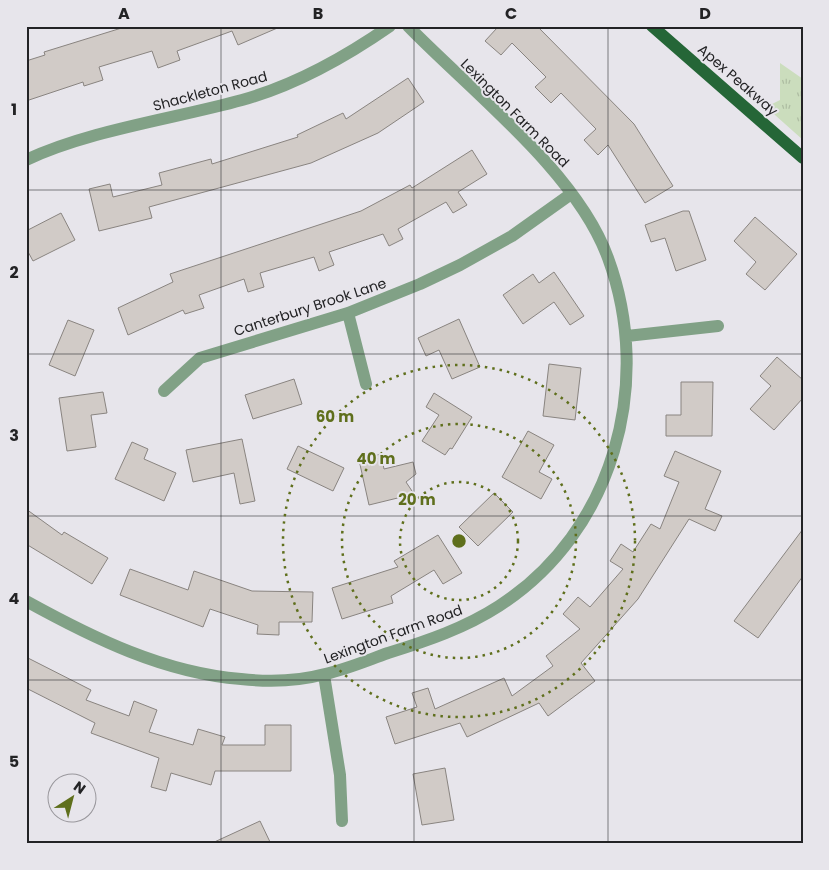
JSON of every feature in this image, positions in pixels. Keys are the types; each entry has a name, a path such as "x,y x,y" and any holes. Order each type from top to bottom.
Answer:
{"main road":[{"name":"Apex Peakway","path":"652,26 803,158"}],"street":[{"name":"Shackleton Road","path":"26,160 66,144 243,100 284,86 346,55 390,26"},
{"name":"Lexington Farm Road","path":"26,601 101,640 174,666 242,680 276,680 324,675 442,636 473,621 522,589 547,566 588,512 614,452 622,422 628,383 627,336 619,293 608,255 571,194 537,152 408,26"},
{"name":"Canterbury Brook Lane","path":"164,390 200,358 348,313 420,284 460,265 512,236 571,194"},
{"path":"348,313 366,384"},
{"path":"627,336 718,326"},
{"path":"324,675 340,775 342,821"}],"green space":[{"path":"780,63 803,79 803,140 766,107 780,100"}],"building":[{"path":"128,26 282,26 238,45 232,31 177,51 180,60 158,68 152,51 99,67 103,80 84,86 83,82 26,101 26,61 45,55 44,52"},
{"path":"496,26 537,26 634,124 673,186 645,203 608,145 598,155 584,140 596,129 561,93 551,103 535,87 546,77 512,43 501,55 485,41 497,28"},
{"path":"408,78 424,102 378,133 311,163 149,207 152,218 99,231 89,189 110,184 113,197 162,185 159,173 211,159 212,164 298,137 297,135 343,113 346,119"},
{"path":"472,150 487,174 458,192 467,205 453,213 446,202 398,229 403,239 389,246 383,234 329,252 334,265 319,271 314,257 260,273 264,287 248,292 244,279 199,295 204,308 185,314 183,310 128,335 118,308 173,282 170,274 361,211 410,185 412,188"},
{"path":"683,211 689,211 706,260 676,271 665,238 651,242 645,225"},
{"path":"61,213 75,240 33,261 26,248 26,231"},
{"path":"755,217 797,254 765,290 746,274 756,262 734,241"},
{"path":"554,272 584,316 570,325 554,302 523,324 503,295 533,274 539,283"},
{"path":"459,319 480,367 452,379 439,350 426,356 418,338"},
{"path":"68,320 94,330 75,376 49,365"},
{"path":"777,357 803,380 803,398 774,430 750,409 771,386 760,376"},
{"path":"549,364 581,368 575,420 543,416"},
{"path":"294,379 302,404 253,419 245,395"},
{"path":"681,382 713,382 712,436 666,436 666,415 681,415"},
{"path":"103,392 107,413 91,415 96,447 67,451 59,398"},
{"path":"434,393 472,417 452,449 450,448 445,455 422,441 439,415 426,407"},
{"path":"528,431 554,445 539,472 552,479 541,499 502,477"},
{"path":"242,439 255,501 240,504 234,473 193,482 186,450"},
{"path":"132,442 148,449 144,459 176,473 164,501 115,479"},
{"path":"298,446 344,468 333,491 287,469"},
{"path":"675,451 721,471 705,509 722,516 715,531 689,519 638,599 581,663 595,681 548,716 539,703 467,737 460,723 395,744 386,717 417,707 412,693 428,688 435,709 504,678 512,696 553,666 546,656 580,629 563,614 578,597 590,607 623,569 610,561 621,544 633,552 651,524 660,529 679,482 664,476"},
{"path":"381,454 384,469 413,462 416,474 406,482 414,494 369,505 359,460"},
{"path":"494,493 513,512 478,546 459,527"},
{"path":"26,509 62,535 64,532 108,558 92,584 26,544"},
{"path":"803,529 803,576 758,638 734,621"},
{"path":"438,535 462,573 443,584 434,570 391,596 393,603 342,619 332,588 398,567 394,561"},
{"path":"130,569 188,590 194,571 252,591 313,592 312,622 279,622 279,635 257,634 258,625 210,609 203,627 120,595"},
{"path":"26,657 91,690 86,700 129,716 134,701 157,710 149,732 193,745 198,729 225,737 222,745 265,745 265,725 291,725 291,771 215,771 211,785 171,773 166,791 151,787 159,758 91,733 95,723 26,688"},
{"path":"445,768 454,820 422,825 413,774"},
{"path":"260,821 271,844 210,844"}]}
